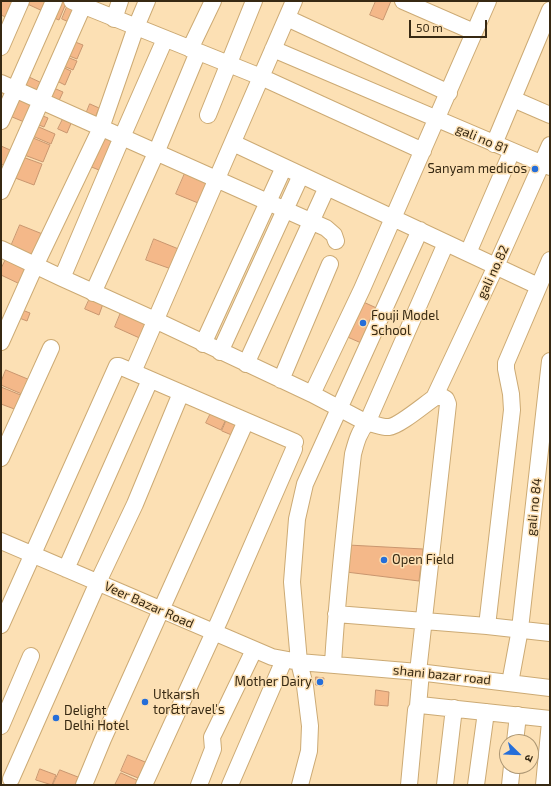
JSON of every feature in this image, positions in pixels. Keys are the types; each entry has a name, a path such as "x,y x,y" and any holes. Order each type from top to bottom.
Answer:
{"street":[{"path":"1,47 7,18 21,1"},
{"path":"1,121 8,86 54,1"},
{"path":"114,19 120,1"},
{"path":"1,342 35,266 101,128 136,27 147,1"},
{"path":"93,293 156,153 213,1"},
{"path":"208,115 254,1"},
{"path":"133,372 294,1"},
{"path":"312,394 394,218 488,1"},
{"path":"408,2 474,32"},
{"path":"1,191 84,4 114,19 261,77 423,151"},
{"path":"494,144 550,10"},
{"path":"287,18 449,92"},
{"path":"62,278 165,40"},
{"name":"gali no 81","path":"273,49 546,166"},
{"path":"8,86 326,228 334,235 336,241"},
{"path":"513,99 550,115"},
{"path":"233,143 538,286"},
{"name":"gali no.82","path":"434,398 496,266 546,166 550,145"},
{"path":"468,253 512,151"},
{"path":"203,344 284,167"},
{"path":"220,352 301,175"},
{"path":"246,364 327,187"},
{"path":"302,784 309,751 310,726 307,700 291,661 292,582 297,519 306,484 420,230"},
{"path":"333,664 336,614 353,454 361,432 367,423 446,243"},
{"path":"1,249 312,394 367,423 373,423 384,427 394,426 434,398 441,396 446,399 448,404 424,621 419,672 418,706 409,785"},
{"path":"487,626 512,410 506,363 550,260"},
{"path":"281,380 330,264"},
{"path":"1,458 52,348"},
{"name":"gali no 84","path":"510,683 520,629 550,361"},
{"path":"1,626 115,369 119,366 246,421 294,445 213,632 144,785"},
{"path":"66,569 150,380"},
{"path":"8,782 98,582 135,504 181,393"},
{"path":"84,785 103,739 246,421"},
{"name":"Veer Bazar Road","path":"1,541 254,650 291,661"},
{"path":"336,614 487,626 550,633"},
{"path":"199,785 213,749 212,737 254,650"},
{"path":"1,726 31,656"},
{"path":"230,785 291,661"},
{"name":"shani bazar road","path":"291,661 419,672 550,688"},
{"path":"418,706 423,704 550,719"},
{"path":"445,785 454,708"},
{"path":"476,785 486,712"},
{"path":"516,734 518,716"},
{"path":"544,785 550,722"},
{"path":"510,785 511,774"}],"building":[{"path":"1,1 18,1 10,19 1,15"},
{"path":"53,1 47,13 23,2"},
{"path":"55,1 67,1 59,20 49,16"},
{"path":"376,1 391,1 383,20 370,15"},
{"path":"69,2 80,7 73,24 62,19"},
{"path":"70,40 83,45 77,59 64,54"},
{"path":"62,55 77,61 73,70 59,64"},
{"path":"58,65 71,71 65,85 51,78"},
{"path":"29,77 44,84 37,98 23,91"},
{"path":"49,86 63,92 56,107 42,101"},
{"path":"13,94 37,104 29,124 5,114"},
{"path":"90,104 99,108 93,123 84,119"},
{"path":"38,114 48,118 44,127 34,123"},
{"path":"64,117 72,121 67,133 58,129"},
{"path":"32,124 55,134 51,144 28,134"},
{"path":"100,131 118,139 104,172 84,164"},
{"path":"26,135 50,145 43,162 19,153"},
{"path":"1,146 17,153 10,168 1,164"},
{"path":"17,155 42,164 34,185 10,176"},
{"path":"186,171 213,182 203,205 176,194"},
{"path":"20,225 45,235 34,261 9,251"},
{"path":"154,239 181,250 174,270 146,260"},
{"path":"6,259 29,269 22,285 1,275 1,269"},
{"path":"91,296 104,301 99,315 85,309"},
{"name":"Fouji Model School","path":"359,300 383,311 368,346 343,335"},
{"path":"17,308 30,313 27,321 14,316"},
{"path":"122,310 151,322 144,340 115,327"},
{"path":"6,370 30,380 24,395 1,385"},
{"path":"1,387 23,396 17,410 1,404"},
{"path":"212,411 227,417 221,430 206,423"},
{"path":"228,417 241,423 234,436 222,431"},
{"name":"Open Field","path":"348,545 423,549 419,581 346,572"},
{"name":"Mother Dairy","path":"316,677 324,678 323,686 316,685"},
{"path":"376,690 389,692 388,706 375,705"},
{"path":"128,755 150,764 143,780 121,771"},
{"path":"40,769 56,775 52,785 36,780"},
{"path":"60,770 83,779 81,785 53,785"},
{"path":"121,773 143,783 142,785 115,785"}],"place":[{"name":"Sanyam medicos","path":"535,169"},
{"name":"Fouji Model School","path":"363,323"},
{"name":"Open Field","path":"384,560"},
{"name":"Mother Dairy","path":"320,682"},
{"name":"Utkarsh tor&travel's","path":"145,702"},
{"name":"Delight Delhi Hotel","path":"56,718"}]}
